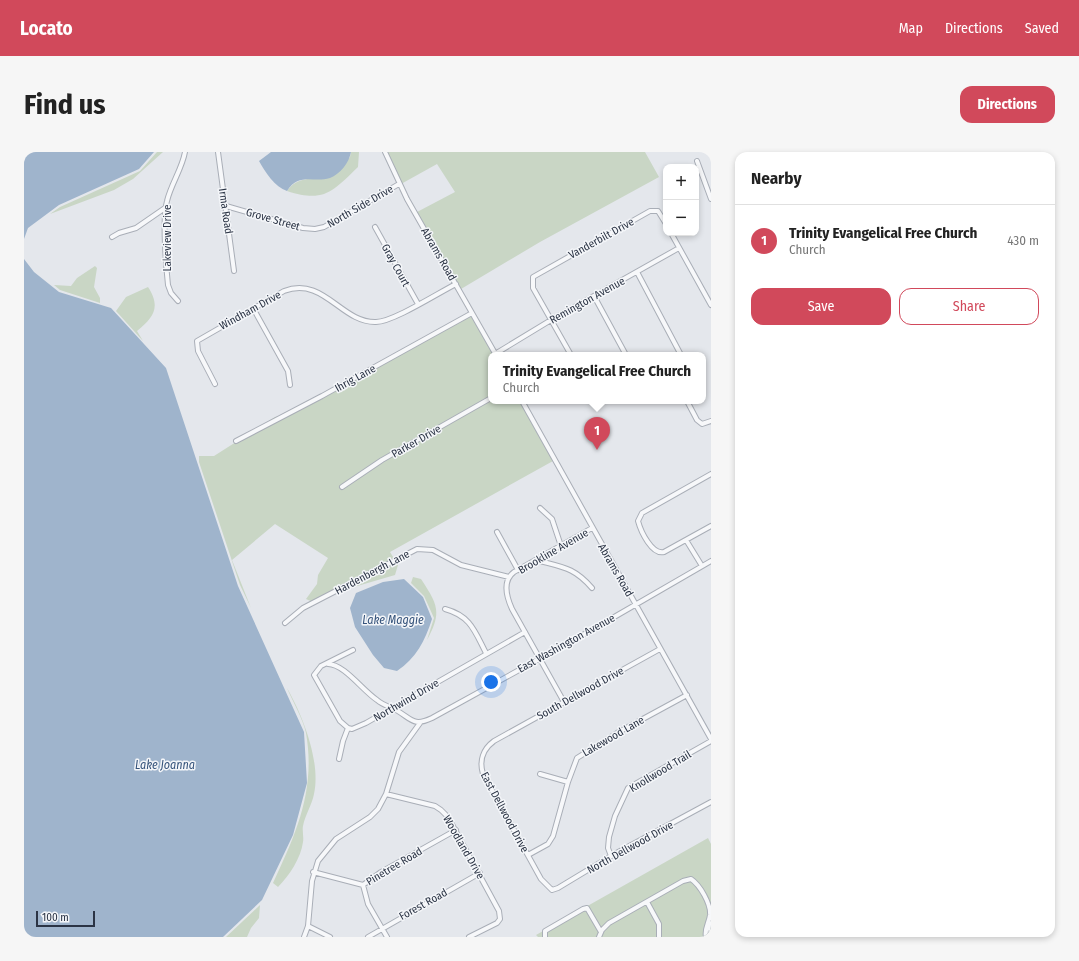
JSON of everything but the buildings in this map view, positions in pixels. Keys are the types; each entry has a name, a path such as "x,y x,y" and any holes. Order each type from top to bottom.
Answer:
{"street":[{"name":"Lakeview Drive","path":"178,301 171,293 168,285 165,208 185,152"},
{"name":"Irma Road","path":"218,152 234,271"},
{"name":"Abrams Road","path":"385,152 399,184 495,352"},
{"path":"697,161 711,199"},
{"name":"North Side Drive","path":"320,228 399,184"},
{"name":"Grove Street","path":"226,206 303,228 320,228"},
{"path":"112,238 119,233 136,228 165,208"},
{"name":"Vanderbilt Drive","path":"551,320 533,288 532,278 535,275 650,211 658,211 663,219"},
{"name":"Gray Court","path":"375,227 418,304"},
{"path":"673,236 711,305"},
{"name":"Remington Avenue","path":"499,352 551,320 679,248"},
{"path":"637,272 679,352"},
{"name":"Windham Drive","path":"215,384 198,351 197,342 284,291 298,288 316,291 357,318 369,322 387,320 456,284"},
{"path":"594,296 624,352"},
{"path":"253,308 288,371 290,384"},
{"name":"Ihrig Lane","path":"236,441 322,396 472,313"},
{"path":"551,320 569,352"},
{"name":"Parker Drive","path":"342,487 361,473 488,400"},
{"name":"Abrams Road","path":"524,404 711,740"},
{"path":"689,404 697,420 702,424 711,421"},
{"path":"711,474 642,514 638,519 639,524 655,551 664,552 711,526"},
{"path":"540,508 552,519 561,546"},
{"name":"Brookline Avenue","path":"564,702 509,602 507,590 509,577 518,570 592,528"},
{"path":"497,532 518,570"},
{"path":"686,540 702,566"},
{"name":"Hardenbergh Lane","path":"285,623 294,614 316,601 417,549 433,550 461,565 509,577"},
{"path":"536,560 564,566 574,570 592,588"},
{"name":"East Washington Avenue","path":"420,723 432,718 540,659 711,561"},
{"path":"445,609 459,614 468,622 486,653"},
{"name":"Northwind Drive","path":"348,728 352,729 364,724 525,632"},
{"name":"South Dellwood Drive","path":"500,738 660,649"},
{"path":"339,759 342,741 348,728 340,721 315,678 317,670 353,650"},
{"path":"304,937 308,926 313,872 318,861 329,846 378,809 386,794 399,752 420,723 414,722 377,700 337,665 328,664"},
{"name":"Lakewood Lane","path":"528,855 548,844 553,836 575,761 580,755 687,695"},
{"name":"East Dellwood Drive","path":"500,738 487,748 482,759 482,769 492,792 541,879 548,888"},
{"name":"Knollwood Trail","path":"611,856 608,848 609,837 615,816 628,788 711,740"},
{"path":"540,774 568,782"},
{"name":"Woodland Drive","path":"386,794 441,810 448,817 456,830 497,904 500,916 497,923 469,937"},
{"name":"North Dellwood Drive","path":"548,888 552,890 558,888 611,856 711,802"},
{"name":"Pinetree Road","path":"387,937 366,900 363,885 387,869 456,830"},
{"path":"313,872 363,885"},
{"name":"Forest Road","path":"368,937 480,873"},
{"path":"599,937 609,922 683,881 691,879 697,883 711,909 709,922 711,935"},
{"path":"647,902 659,924 659,937"},
{"path":"545,937 545,931 587,908 601,932"},
{"path":"706,937 706,928 709,922"},
{"path":"308,926 330,937"}],"green space":[{"path":"157,152 163,152 133,179 114,190 50,214 60,207 140,171"},
{"path":"351,152 359,152 358,167 334,189 327,193 310,196 287,191 291,186 306,179 330,177 350,157"},
{"path":"388,152 645,152 659,177 540,242 461,289 417,212 455,192 437,164 401,184"},
{"path":"95,266 97,268 94,287 100,298 100,303 60,290 54,285 71,286 77,278"},
{"path":"148,287 152,294 155,306 154,311 148,321 137,331 143,341 116,311 126,297"},
{"path":"470,313 492,352 488,352 488,404 522,404 553,461 390,552 398,565 395,575 354,587 343,587 317,604 306,599 317,584 318,575 328,558 275,524 232,560 251,608 240,585 199,462 199,456 214,456 275,417 301,410"},
{"path":"413,577 421,579 434,602 436,609 435,622 427,640 434,618 424,596 411,583"},
{"path":"287,688 299,712 305,728 300,716"},
{"path":"305,728 313,754 315,768 316,781 314,794 303,826 303,840 300,854 286,878 278,887 273,883 289,847 302,811 308,774 308,754"},
{"path":"708,838 711,844 711,937 538,937 536,935"},
{"path":"260,905 259,918 251,928 247,937 226,937"}],"water":[{"path":"24,152 154,152 139,169 59,205 28,228 24,239"},
{"path":"271,152 351,152 346,164 341,171 334,176 324,179 301,180 292,185 287,191 274,183 259,161"},
{"name":"Lake Joanna","path":"24,259 34,272 59,292 111,308 166,368 238,586 304,732 307,783 293,835 262,900 223,937 24,937"},
{"name":"Lake Maggie","path":"404,579 423,597 432,619 423,642 415,655 397,671 384,668 373,655 355,627 350,608 356,593 383,582"}],"place":[{"name":"Trinity Evangelical Free Church","path":"597,450"}]}
